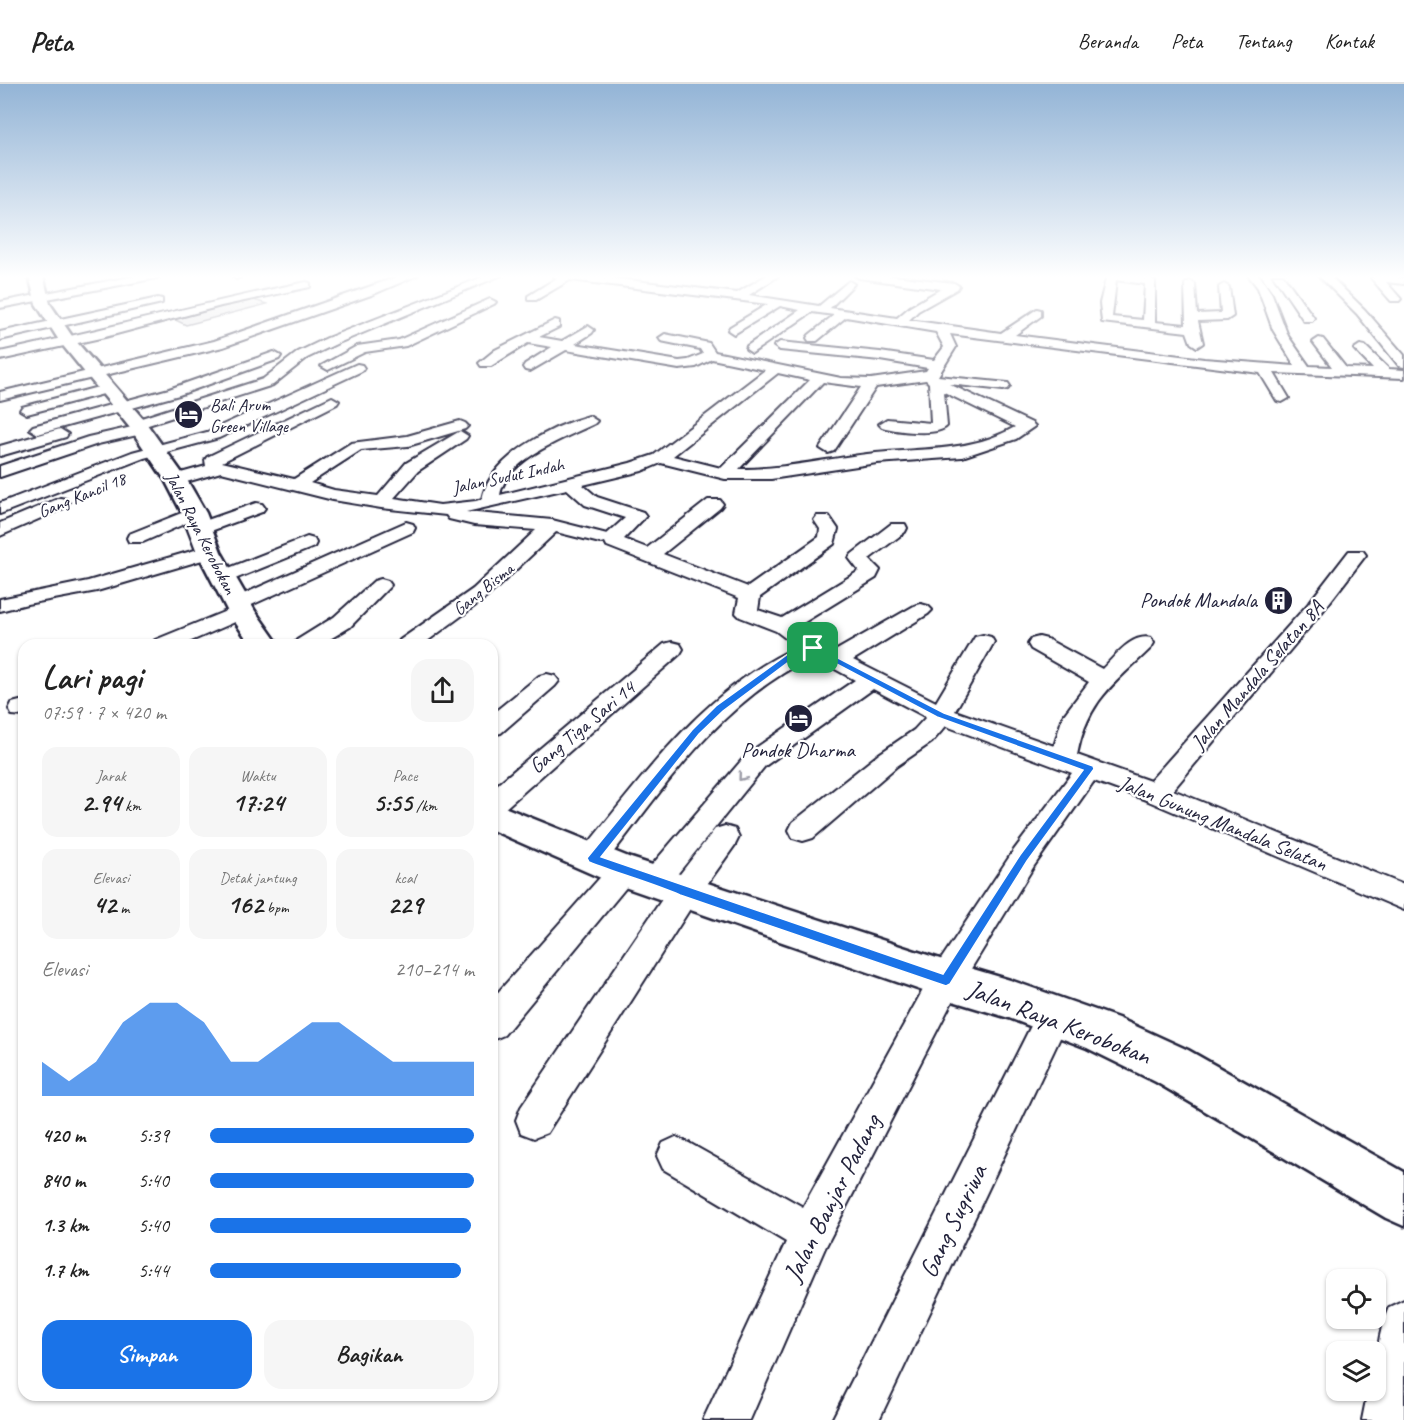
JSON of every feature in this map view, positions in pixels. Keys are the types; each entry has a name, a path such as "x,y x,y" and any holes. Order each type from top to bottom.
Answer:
{"main road":[{"name":"Jalan Raya Kerobokan","path":"63,339 197,521 209,552 240,608 261,639"},
{"name":"Jalan Raya Kerobokan","path":"498,820 639,875 946,980 1010,999 1102,1033 1172,1066 1404,1200"}],"street":[{"path":"28,337 237,337"},
{"path":"0,509 141,446 268,382 312,350 342,337"},
{"path":"318,370 362,349 401,344 415,337"},
{"path":"486,363 529,337"},
{"path":"530,367 575,337"},
{"path":"752,349 771,337"},
{"path":"887,424 934,428 939,426 934,375 956,348 948,337"},
{"path":"1014,337 1265,369 1404,374"},
{"path":"1141,355 1143,337"},
{"path":"1196,337 1204,363"},
{"path":"1296,337 1289,348 1305,371"},
{"path":"1306,337 1343,373"},
{"path":"1382,337 1404,363"},
{"path":"665,338 704,346 711,355"},
{"path":"0,346 63,339"},
{"path":"0,356 63,339"},
{"path":"13,403 63,339"},
{"path":"13,403 63,339"},
{"path":"526,339 679,365 691,364 711,355 841,382 871,383 934,375 1003,386"},
{"path":"660,458 725,474 771,474 877,458 962,452 1010,436 1027,426 934,375 880,356 780,346"},
{"path":"1360,349 1384,373"},
{"path":"141,446 174,392 274,356"},
{"path":"0,491 141,446 213,435 357,368"},
{"name":"Jalan Sudut Indah","path":"216,468 266,489 296,485 325,501 381,503 450,513 636,467 660,458 776,368"},
{"path":"1265,369 1282,398"},
{"path":"9,379 46,371"},
{"path":"725,474 820,378"},
{"path":"0,439 141,446 178,424 236,406 297,380"},
{"path":"828,448 871,383"},
{"path":"216,468 213,460 332,400"},
{"path":"490,502 490,488 496,477 513,462 549,440 589,421"},
{"path":"0,451 92,426 141,446 216,468"},
{"path":"296,485 380,430"},
{"path":"361,444 408,441 460,430 412,467 381,503"},
{"path":"0,472 94,440 141,446"},
{"name":"Gang Kancil 18","path":"0,530 67,500 141,446"},
{"path":"570,483 591,501 637,516 613,540 750,595 827,540 830,532 829,526 823,520"},
{"path":"136,538 197,521 266,489"},
{"path":"651,555 714,504"},
{"path":"450,513 552,526 600,537"},
{"name":"Gang Bisma","path":"416,639 480,593 515,563 552,526"},
{"path":"175,639 311,571 406,528"},
{"path":"784,626 869,574 870,570 861,563 860,558 898,528"},
{"path":"223,577 307,543"},
{"path":"0,605 100,584 209,552"},
{"name":"Jalan Mandala Selatan 8A","path":"1155,794 1315,608 1356,555"},
{"path":"315,639 342,622 381,585"},
{"name":"Jalan Gunung Mandala Selatan","path":"750,595 747,613 784,626 813,648 940,715 1155,794 1404,898"},
{"path":"836,660 921,609"},
{"path":"803,830 888,760 923,736 940,715 983,642"},
{"path":"1076,765 1070,726 1081,704 1143,643"},
{"path":"1039,644 1104,680"},
{"path":"534,1120 639,875 695,732 719,709 791,656 813,648"},
{"name":"Gang Tiga Sari 14","path":"498,816 672,649"},
{"path":"498,1018 756,760 872,679"},
{"path":"498,723 547,681"},
{"name":"Jalan Banjar Padang","path":"726,1420 811,1234 946,980 1024,858 1076,765"},
{"path":"639,875 725,837"},
{"name":"Gang Sugriwa","path":"855,1420 1051,1021"},
{"path":"676,1156 811,1234"},
{"path":"1384,1420 1404,1322"}],"place":[{"name":"Bali Arum Green Village","path":"189,415"},
{"name":"Pondok Mandala","path":"1278,600"},
{"name":"Pondok Dharma","path":"798,719"}],"route":[{"path":"813,648 940,715 1089,769 1024,858 946,980 684,892 656,880 623,871 593,858 695,732 719,709 791,656 813,648"}]}
